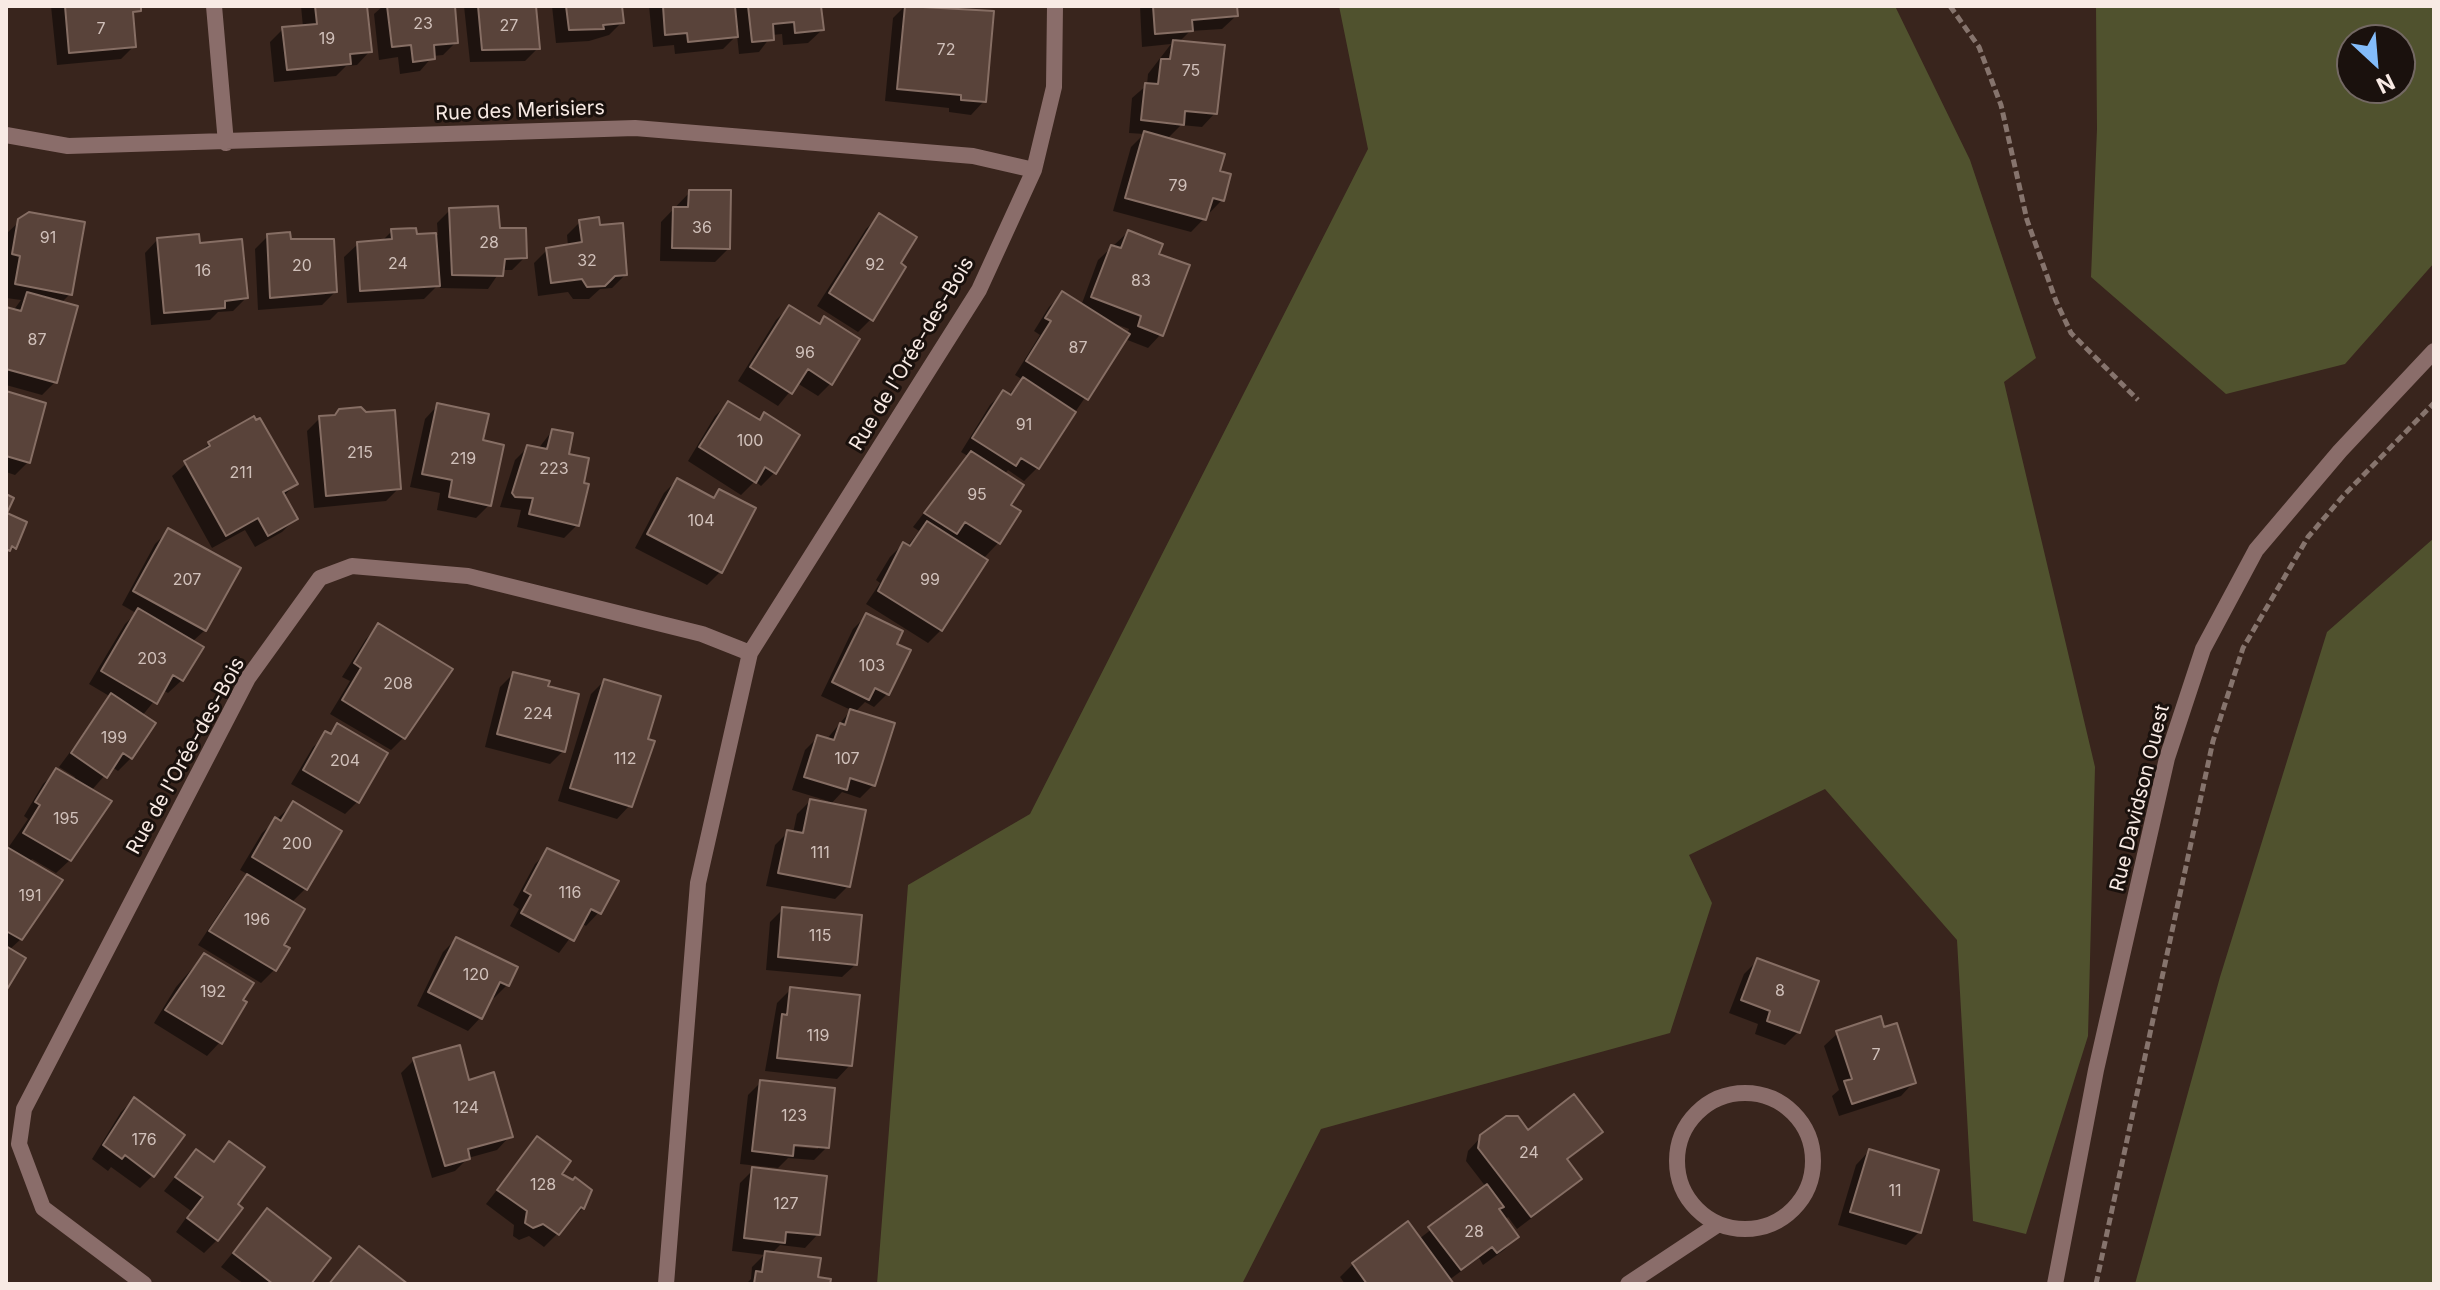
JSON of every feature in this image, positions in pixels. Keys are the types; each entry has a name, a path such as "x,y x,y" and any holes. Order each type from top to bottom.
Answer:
{"street":[{"path":"214,6 226,143"},
{"name":"Rue de l'Orée-des-Bois","path":"666,1284 698,883 750,653 979,290 1034,170 1054,87 1055,6"},
{"name":"Rue des Merisiers","path":"6,135 68,146 635,128 973,156 1034,170"},
{"name":"Rue Davidson Ouest","path":"2055,1284 2096,1070 2167,758 2203,649 2256,550 2340,451 2434,351"},
{"name":"Rue de l'Orée-des-Bois","path":"144,1284 43,1208 19,1144 24,1109 248,678 320,578 352,566 384,566 468,576 702,634 750,653"},
{"path":"1628,1284 1717,1225 1756,1231 1792,1214 1813,1180 1812,1141 1791,1108 1754,1092 1716,1098 1686,1125 1675,1162 1687,1200 1717,1225"}],"path":[{"path":"1950,6 1979,47 2001,105 2027,220 2071,333 2138,400"},
{"path":"2096,1284 2213,741 2243,648 2308,537 2344,495 2434,403"}],"green space":[{"path":"1339,6 1895,6 1970,160 2036,358 2004,382 2095,767 2088,1036 2026,1234 1973,1221 1957,940 1825,789 1689,855 1712,903 1670,1033 1321,1129 1242,1284 877,1284 908,885 1030,814 1368,149"},
{"path":"2096,6 2434,6 2434,263 2345,364 2226,394 2091,277 2097,129"},
{"path":"2434,538 2434,1284 2135,1284 2220,977 2327,632"}],"building":[{"path":"65,6 141,6 141,11 133,12 136,47 69,53"},
{"path":"315,6 367,6 372,52 350,54 351,64 287,70 282,27 317,24"},
{"path":"387,6 455,6 458,43 434,45 435,59 413,62 411,45 392,47"},
{"path":"478,6 536,6 540,49 482,50"},
{"path":"566,6 622,6 624,23 603,25 604,29 569,30"},
{"path":"663,6 735,6 738,37 688,42 687,33 665,35"},
{"path":"748,6 821,6 824,30 795,33 794,22 773,24 774,40 752,42"},
{"path":"905,6 994,11 986,102 961,100 961,95 897,89"},
{"path":"1153,6 1237,6 1238,16 1192,20 1193,31 1155,34"},
{"path":"1173,40 1225,45 1217,114 1185,111 1184,125 1141,120 1145,83 1158,84 1161,59 1170,59"},
{"path":"1144,131 1225,154 1220,171 1231,174 1224,201 1213,198 1206,220 1125,198"},
{"path":"689,190 731,190 730,249 672,248 673,207 688,207"},
{"path":"498,206 500,228 526,228 527,258 505,259 503,276 452,275 449,208"},
{"path":"29,212 85,222 72,295 15,284 20,256 12,254 18,219"},
{"path":"879,213 917,237 901,263 906,267 873,321 829,293"},
{"path":"599,217 600,225 623,223 627,275 615,276 605,286 587,287 582,279 551,283 546,248 582,242 579,220"},
{"path":"416,228 417,234 436,233 440,286 360,291 357,242 392,239 391,229"},
{"path":"1128,230 1163,244 1159,254 1190,265 1163,336 1138,326 1141,316 1091,297 1111,245 1121,248"},
{"path":"290,232 291,239 334,239 337,292 270,298 267,234"},
{"path":"199,234 200,243 242,239 248,298 225,301 225,308 164,313 157,238"},
{"path":"1062,291 1130,334 1088,400 1026,361 1051,321 1045,318"},
{"path":"27,292 78,306 57,383 6,369 6,307 21,311"},
{"path":"789,305 820,324 824,316 860,339 832,385 808,369 792,394 750,367"},
{"path":"1023,377 1076,412 1039,469 1021,458 1016,466 972,438 1003,390 1011,395"},
{"path":"6,391 46,403 30,463 6,456"},
{"path":"728,401 760,420 764,412 800,435 776,474 765,467 756,483 699,447"},
{"path":"437,403 489,414 483,440 504,445 491,506 449,497 452,480 422,474"},
{"path":"361,407 366,412 395,410 401,489 326,496 319,416 335,415 339,409"},
{"path":"254,416 256,420 260,418 298,484 283,492 298,519 268,536 258,518 226,536 184,461 210,446 208,442"},
{"path":"552,429 573,433 569,454 589,458 584,483 589,484 579,526 529,514 533,498 515,497 512,493 527,445 547,449"},
{"path":"971,451 1024,485 1011,505 1021,511 1000,544 965,522 957,534 924,513"},
{"path":"677,478 714,498 719,489 756,508 722,573 647,534"},
{"path":"6,494 14,498 7,513 27,522 16,549 12,546 10,551 6,549"},
{"path":"927,521 988,560 942,631 878,591 903,542 910,546"},
{"path":"168,528 241,568 206,631 133,591"},
{"path":"138,608 204,647 183,681 173,675 157,704 101,671"},
{"path":"866,613 903,631 897,644 911,650 889,695 875,688 869,700 832,682"},
{"path":"378,623 453,669 405,739 342,700 361,668 354,663"},
{"path":"513,672 550,681 548,686 579,694 565,752 497,734"},
{"path":"604,679 661,696 648,739 655,741 632,807 570,788"},
{"path":"111,693 156,723 132,759 123,753 107,778 71,753"},
{"path":"850,709 895,723 875,786 850,778 847,790 804,777 817,735 834,740 840,723 845,725"},
{"path":"337,723 388,753 359,803 303,770 325,731 331,734"},
{"path":"56,768 112,801 71,861 23,833 40,805 35,802"},
{"path":"810,799 866,810 850,887 778,873 787,830 803,833"},
{"path":"293,801 342,831 307,890 252,857 275,817 281,821"},
{"path":"7,847 63,880 22,940 6,931"},
{"path":"547,848 619,881 601,914 591,909 574,941 521,913 531,895 524,891"},
{"path":"247,874 305,909 284,945 290,948 276,971 209,931"},
{"path":"782,907 862,915 857,965 778,957"},
{"path":"456,937 518,967 509,986 500,982 482,1019 428,992"},
{"path":"6,946 26,958 6,991"},
{"path":"204,953 254,983 243,1000 247,1002 222,1044 165,1010"},
{"path":"1757,958 1819,981 1800,1033 1767,1021 1770,1011 1741,1000"},
{"path":"790,987 860,995 852,1066 777,1058 782,1014 787,1015"},
{"path":"1881,1016 1884,1027 1897,1023 1916,1083 1852,1104 1844,1081 1852,1079 1836,1031"},
{"path":"460,1045 469,1080 494,1072 513,1137 468,1149 470,1159 445,1166 413,1058"},
{"path":"760,1080 835,1088 829,1148 794,1145 793,1156 752,1151"},
{"path":"1574,1094 1603,1132 1567,1159 1582,1179 1531,1217 1478,1148 1480,1135 1506,1116 1518,1116 1528,1130"},
{"path":"134,1097 185,1135 154,1177 125,1155 122,1159 103,1145"},
{"path":"537,1136 571,1161 562,1174 573,1180 575,1177 592,1190 584,1209 581,1207 559,1235 543,1224 533,1228 525,1223 527,1211 497,1190"},
{"path":"229,1141 265,1167 238,1204 243,1208 218,1241 187,1218 203,1197 175,1177 196,1149 214,1162"},
{"path":"1869,1149 1939,1170 1921,1233 1850,1212"},
{"path":"752,1167 827,1176 820,1235 786,1232 785,1243 744,1238"},
{"path":"1487,1184 1504,1207 1499,1209 1519,1237 1497,1253 1492,1247 1461,1270 1428,1227"},
{"path":"267,1208 331,1258 311,1284 273,1284 233,1253"},
{"path":"1408,1221 1454,1284 1367,1284 1352,1263"},
{"path":"359,1246 408,1284 329,1284"},
{"path":"765,1251 821,1258 818,1277 831,1279 830,1284 754,1284 756,1271 762,1272"}]}
